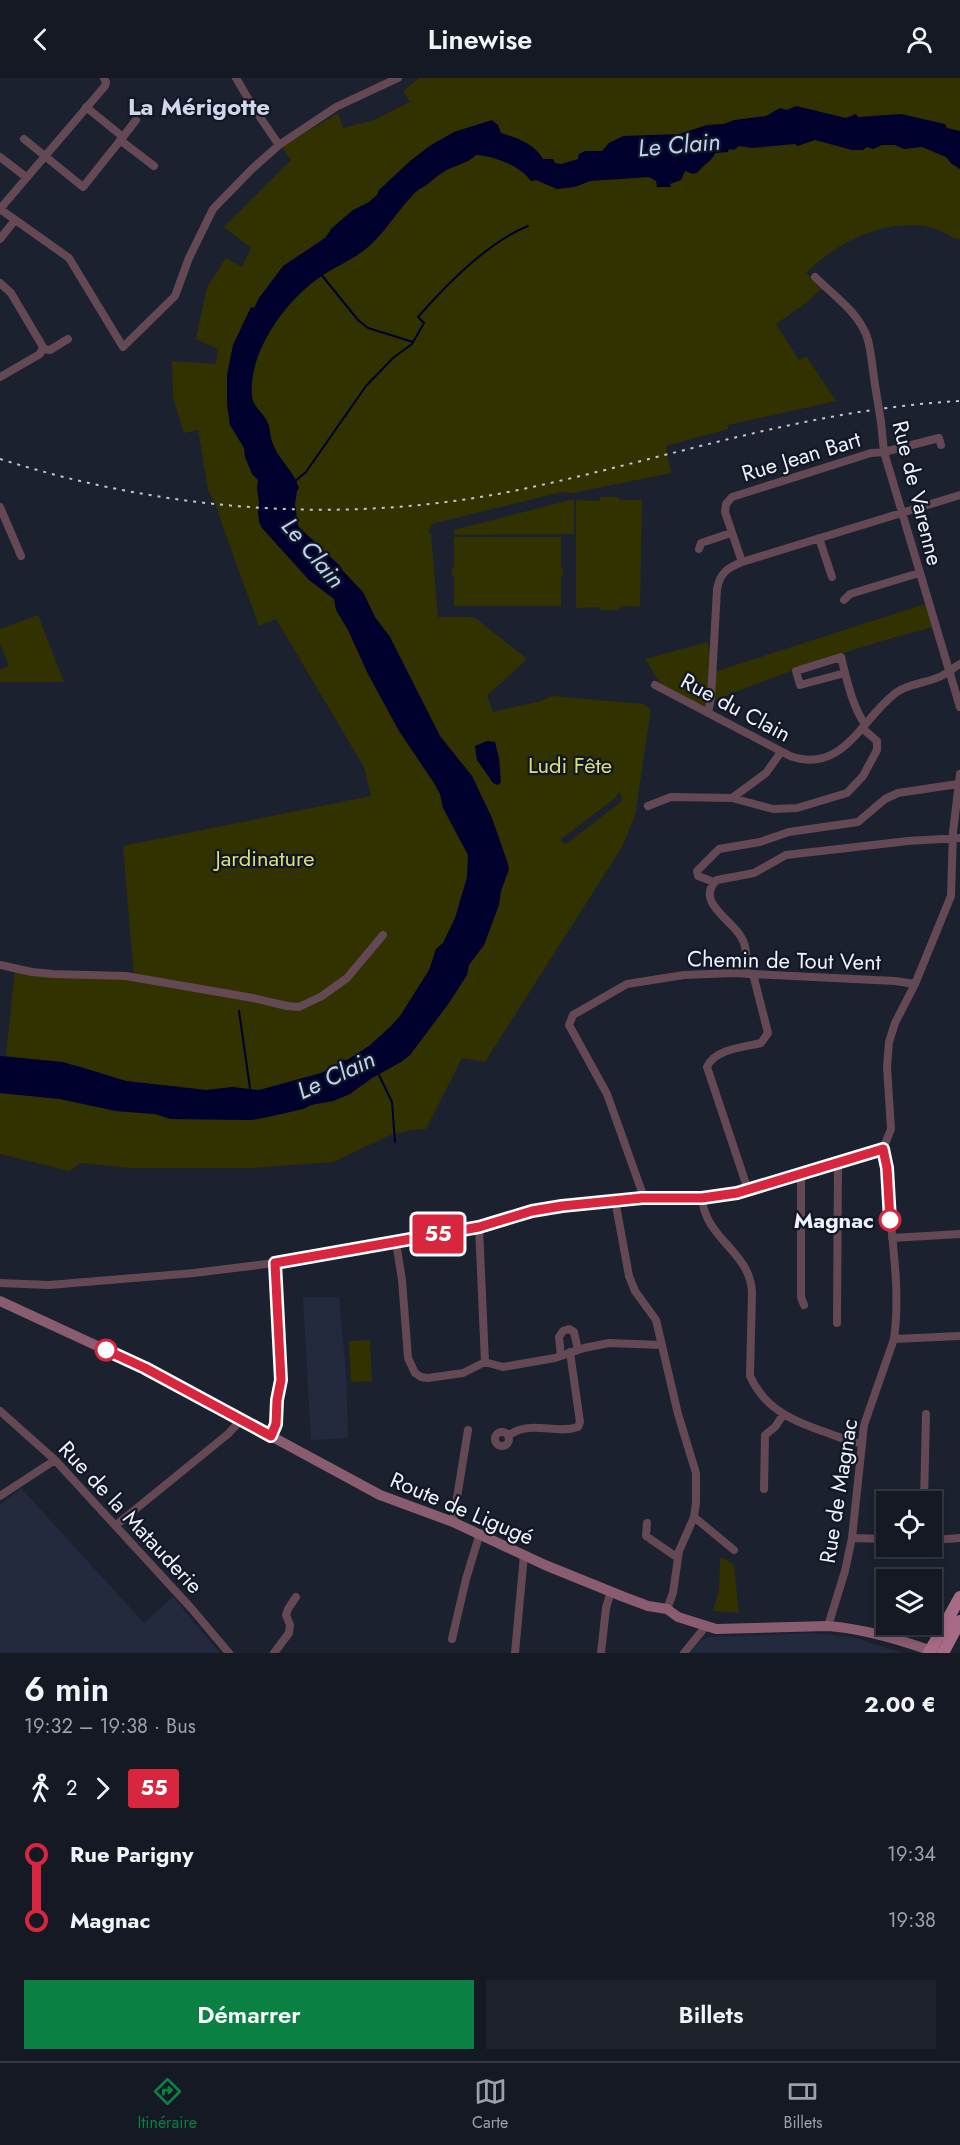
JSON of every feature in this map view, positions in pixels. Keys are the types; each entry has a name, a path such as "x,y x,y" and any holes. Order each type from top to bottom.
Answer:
{"main road":[{"path":"935,1653 960,1597"},
{"path":"935,1653 960,1608"},
{"path":"935,1653 960,1621"}],"street":[{"path":"236,78 279,145"},
{"path":"105,80 86,107 0,209 69,258 123,347 175,296 189,258 213,209 279,145 336,107 398,78"},
{"path":"86,107 154,166"},
{"path":"24,139 83,187 136,120"},
{"path":"6,159 27,177"},
{"path":"0,239 15,220"},
{"name":"Rue de Varenne","path":"815,277 848,308 867,338 884,452 960,707"},
{"path":"0,283 11,293 43,344 40,354 0,377"},
{"path":"43,349 50,350 68,339"},
{"name":"Rue Jean Bart","path":"742,562 725,508 732,497 871,453 884,452 939,438 941,445"},
{"path":"708,713 711,698 718,582 725,571 742,562 960,495"},
{"path":"0,507 21,556"},
{"path":"699,549 701,543 731,533"},
{"path":"819,538 832,577"},
{"path":"844,600 850,594 919,573"},
{"path":"648,806 671,797 732,798 773,809 796,808 847,793 863,776 878,750 877,741 864,726 841,657 796,671 801,685 845,673"},
{"name":"Rue du Clain","path":"655,685 781,752 802,759 824,759 846,747 899,691 946,674 960,664"},
{"path":"732,798 766,773 781,752"},
{"path":"0,1283 49,1285 194,1273 275,1263 479,1227 552,1207 642,1198 702,1198 748,1190 883,1149 891,1128 887,1067 889,1042 897,1018 915,984 951,896 957,837 960,763"},
{"path":"714,882 698,876 698,868 719,849 760,842 789,832 858,822 885,800 898,793 959,779"},
{"path":"748,1190 708,1067 710,1060 718,1054 761,1043 768,1033 750,974 742,937 710,901 710,891 714,882 719,879 754,873 786,855 957,837"},
{"path":"0,965 42,973 126,976 287,1006 299,1006 322,996 347,978 383,935"},
{"name":"Chemin de Tout Vent","path":"642,1198 642,1192 608,1094 569,1025 573,1015 627,984 684,975 750,974 915,984"},
{"name":"Rue de Magnac","path":"828,1626 845,1571 852,1538 860,1443 864,1425 894,1339 896,1307 887,1168 883,1149"},
{"path":"837,1323 838,1162"},
{"path":"801,1173 801,1297 804,1305"},
{"path":"702,1198 707,1221 741,1260 751,1279 750,1376 763,1399 783,1415 802,1424 860,1443"},
{"path":"615,1200 629,1276 635,1291 653,1315 678,1414 695,1468 694,1517 678,1558 673,1593 667,1609"},
{"path":"479,1227 485,1362"},
{"path":"892,1238 960,1234"},
{"path":"396,1242 402,1280 408,1358 413,1370 421,1377 432,1378 463,1373 485,1362 503,1367 561,1356 609,1343 662,1345"},
{"path":"271,1436 276,1424 281,1380 275,1263"},
{"name":"Route de Ligugé","path":"0,1301 145,1368 380,1495 480,1533 524,1555 648,1606 667,1609 678,1617 706,1626 730,1630 828,1626 862,1630 935,1653"},
{"path":"508,1436 517,1430 531,1427 560,1430 578,1427 580,1422 574,1332 569,1329 563,1331 558,1337 561,1356"},
{"path":"894,1339 960,1336"},
{"name":"Rue de la Matauderie","path":"0,1411 55,1460 191,1608 229,1653"},
{"path":"924,1491 926,1414"},
{"path":"764,1489 765,1435 775,1427 783,1415"},
{"path":"116,1525 228,1434 240,1420"},
{"path":"453,1522 468,1430"},
{"path":"0,1496 55,1460"},
{"path":"694,1517 734,1550"},
{"path":"646,1523 646,1536 678,1558"},
{"path":"452,1639 480,1533"},
{"path":"852,1538 876,1539"},
{"path":"942,1539 960,1538"},
{"path":"516,1653 524,1555"},
{"path":"601,1653 606,1608 611,1591"},
{"path":"274,1653 289,1633 290,1625 286,1615 296,1597"},
{"path":"684,1653 706,1626"}],"shaded area":[{"path":"303,1297 339,1297 346,1373 348,1438 311,1440"},
{"path":"21,1488 144,1623 173,1597 220,1653 0,1653 0,1505"},
{"path":"812,1633 853,1637 902,1653 690,1653 701,1640 710,1637"}],"green space":[{"path":"419,78 960,78 960,240 925,226 909,225 876,230 845,243 806,273 821,289 806,303 776,324 799,360 806,356 836,401 728,425 728,429 666,446 671,473 573,493 561,492 432,524 428,533 431,534 438,617 474,617 527,659 487,696 493,712 541,701 552,696 643,704 651,709 635,816 622,847 485,1062 462,1058 426,1129 388,1136 333,1162 251,1168 130,1168 80,1163 70,1171 0,1154 0,1093 60,1099 116,1111 155,1114 171,1119 251,1120 239,1088 206,1090 126,1081 79,1066 6,1056 15,968 134,977 123,846 371,796 364,767 276,619 259,626 219,512 208,490 198,430 184,433 173,398 172,361 216,364 218,349 196,339 207,287 226,258 242,267 251,248 224,227 291,160 282,147 338,113 343,128 374,120 410,102 403,91","holes":["620,792 622,801 566,844 560,840"]},
{"path":"600,497 642,500 640,606 619,607 618,610 600,610 599,607 576,608 576,500 600,501"},
{"path":"574,499 574,534 454,535 454,530"},
{"path":"454,537 561,537 563,575 561,576 561,606 454,606 452,568 454,567"},
{"path":"925,604 933,627 822,660 713,701 714,672"},
{"path":"38,615 64,682 0,682 0,670 9,666 0,644 0,629"},
{"path":"708,642 710,658 707,707 705,708 660,683 645,659"},
{"path":"370,1340 372,1381 351,1382 349,1341"},
{"path":"723,1558 734,1565 739,1613 713,1611 719,1590 720,1559"}],"water":[{"name":"Le Clain","path":"796,106 846,118 856,114 858,117 901,114 945,124 947,128 960,131 960,169 946,157 922,147 904,149 895,145 882,145 873,149 867,147 863,150 852,150 815,140 798,146 795,144 752,148 739,146 734,150 729,149 728,152 715,153 698,172 693,174 685,171 681,180 670,184 671,187 657,187 656,181 649,177 590,181 575,187 557,189 536,180 531,181 521,171 506,163 491,157 476,155 446,170 418,190 371,245 321,276 304,290 280,316 262,347 252,380 252,399 268,422 274,447 297,482 299,488 295,504 298,526 340,566 363,592 375,617 390,637 440,736 472,776 492,818 509,869 484,945 469,965 467,975 449,1003 410,1055 350,1094 333,1101 252,1120 171,1119 155,1114 116,1111 60,1099 0,1093 0,1056 63,1062 126,1081 206,1090 233,1087 259,1090 321,1073 369,1046 400,1016 429,970 436,949 443,943 455,918 467,877 468,855 443,808 440,794 434,783 399,731 368,674 336,610 334,599 309,580 262,528 258,512 258,480 252,474 244,448 230,425 227,375 233,345 251,307 254,308 283,266 325,238 332,228 353,210 369,202 410,161 431,145 454,132 492,120 498,125 501,133 530,145 543,159 553,159 555,163 561,164 578,159 579,154 585,151 602,151 609,143 623,136 679,134 707,125 766,116 780,108 787,110"},
{"path":"487,741 495,742 499,758 501,782 498,785 493,783 477,760 475,746"}],"waterway":[{"path":"294,482 306,472 366,386 393,358 412,344 424,323 418,317 455,278 483,253 528,226"},
{"path":"320,273 358,320 368,328 413,342"},
{"path":"239,1011 250,1088"},
{"name":"Le Clain","path":"379,1075 392,1102 395,1142"}],"railway":[{"path":"0,459 64,477 194,502 260,508 326,510 392,507 458,501 523,489 794,424 904,406 960,401"}],"bus line":[{"name":"55","path":"106,1350 145,1368 271,1436 276,1424 281,1380 275,1263 479,1227 532,1211 562,1206 642,1198 702,1198 737,1193 883,1149 887,1168 890,1220"}],"place":[{"name":"Magnac","path":"890,1220"}],"district":[{"name":"La Mérigotte","path":"199,107"}],"park label":[{"name":"Ludi Fête","path":"570,765"},
{"name":"Jardinature","path":"265,858"}]}
